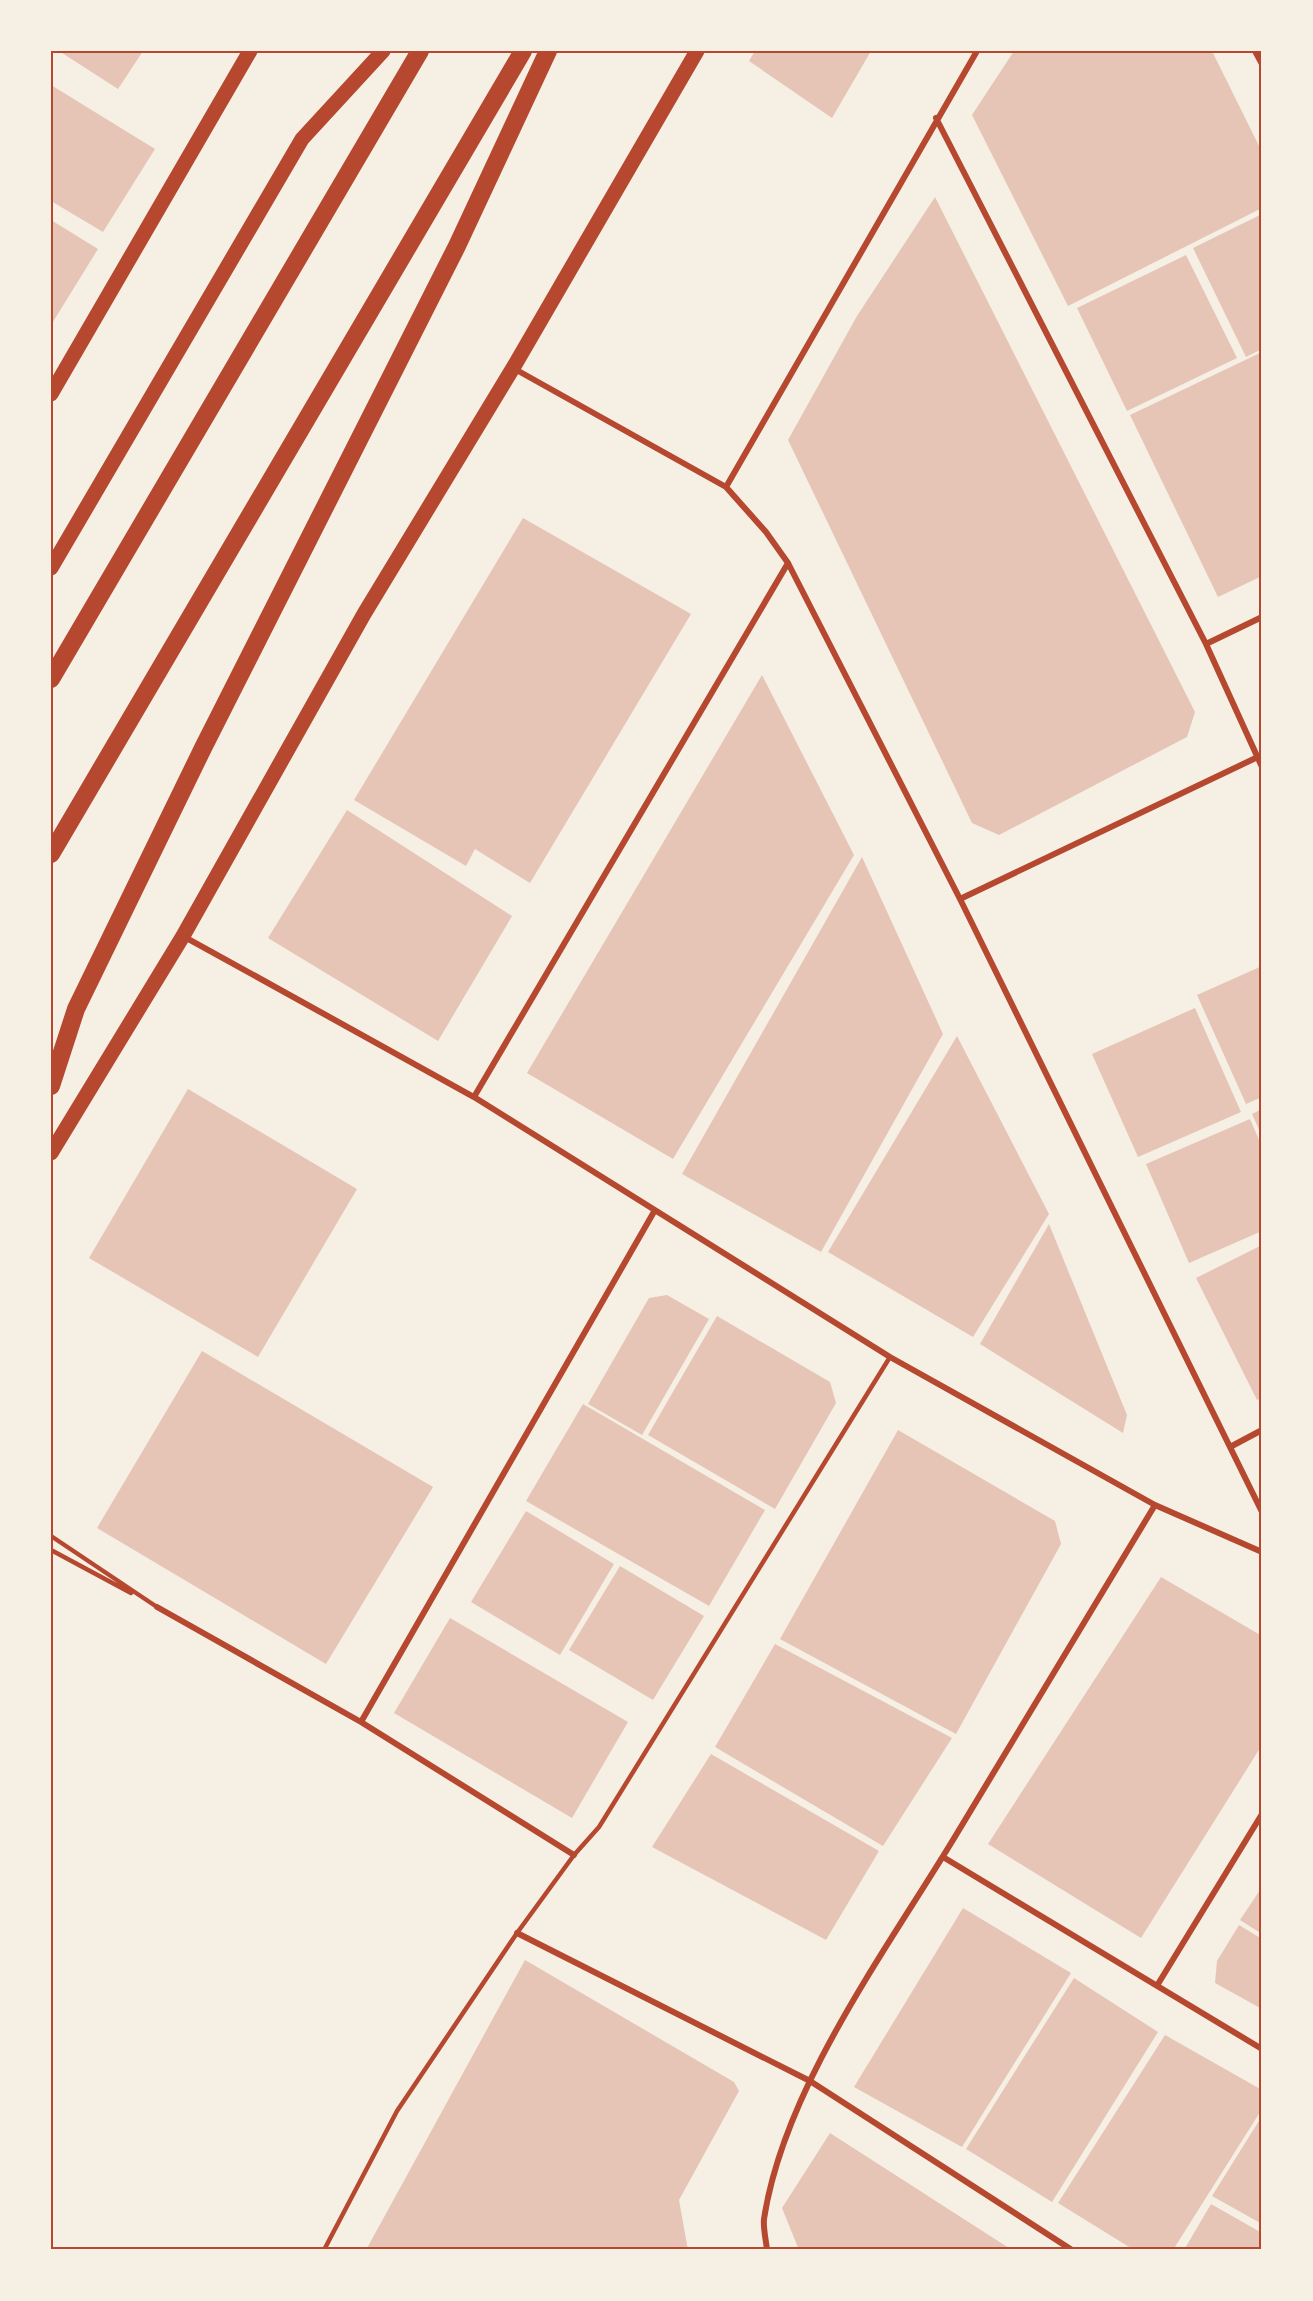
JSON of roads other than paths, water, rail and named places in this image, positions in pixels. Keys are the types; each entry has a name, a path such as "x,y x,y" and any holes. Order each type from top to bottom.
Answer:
{"highway":[{"path":"51,679 420,51"},
{"path":"51,854 523,51"},
{"path":"51,1086 76,1010 203,748 457,246 548,51"}],"main road":[{"path":"51,394 250,51"},
{"path":"51,568 302,139 383,51"},
{"path":"51,1153 183,936 364,614 513,368 697,51"}],"street":[{"path":"726,487 936,118 977,51"},
{"path":"1256,51 1262,64"},
{"path":"936,118 1206,644 1260,756 1262,767"},
{"path":"513,368 726,487 766,532 788,563 960,899 1262,1512"},
{"path":"474,1097 788,563"},
{"path":"1206,644 1262,617"},
{"path":"960,899 1260,756"},
{"path":"183,936 474,1097 890,1357 1155,1504 1262,1552"},
{"path":"361,1722 655,1210"},
{"path":"1230,1447 1262,1430"},
{"path":"767,2250 764,2220 769,2200 782,2150 810,2080 874,1967 943,1857 1155,1504"},
{"path":"157,1607 361,1722 574,1855"},
{"path":"1158,1984 1262,1814"},
{"path":"943,1857 1158,1984 1262,2049"},
{"path":"517,1933 810,2080 1072,2250"}],"lane":[{"path":"324,2250 397,2111 517,1933 574,1855 606,1817 890,1357"},
{"path":"51,1536 157,1607"},
{"path":"51,1550 157,1607"}]}
